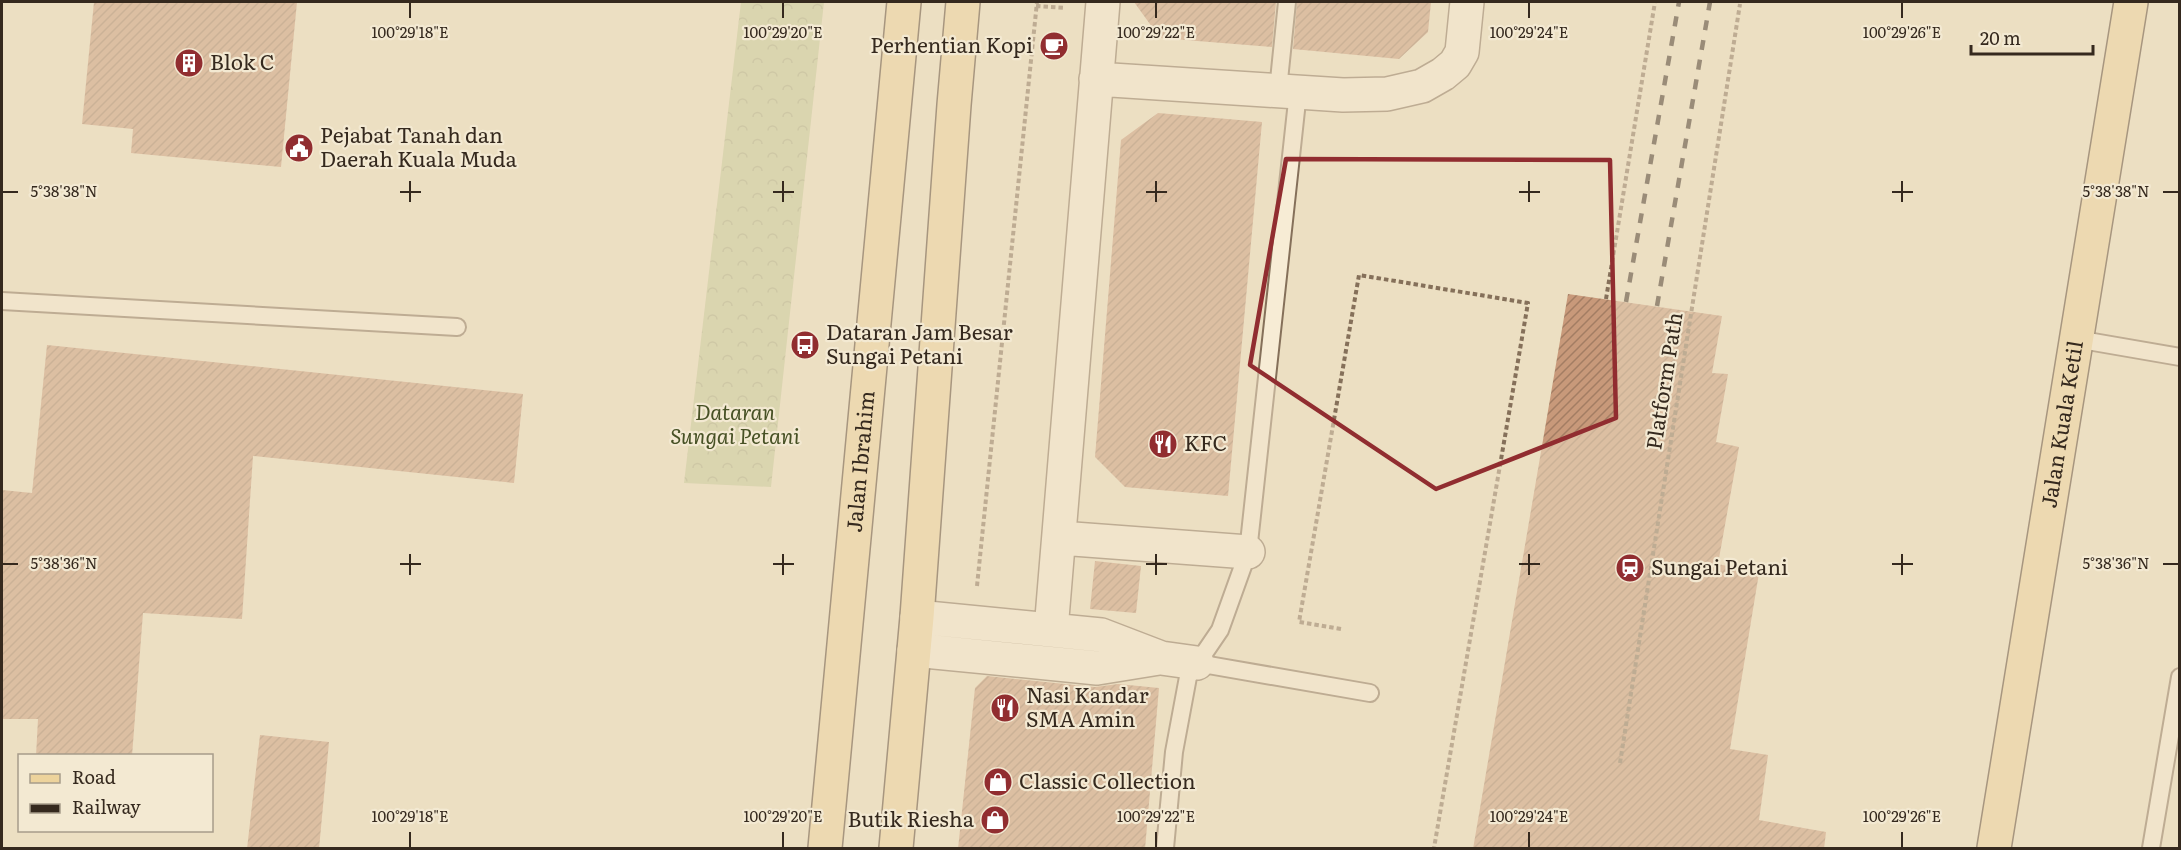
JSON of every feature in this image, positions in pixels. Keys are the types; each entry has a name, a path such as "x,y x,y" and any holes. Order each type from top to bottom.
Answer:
{"main road":[{"name":"Jalan Ibrahim","path":"825,849 904,2"},
{"path":"896,849 917,617 963,2"},
{"name":"Jalan Kuala Ketil","path":"1994,849 2132,2"}],"street":[{"path":"1051,630 1103,2"},
{"path":"1096,79 1343,95 1387,94 1422,86 1455,64 1462,52 1467,2"},
{"path":"1060,538 1248,552"},
{"path":"917,617 1101,635 1161,658 1197,663"},
{"path":"914,650 1097,668 1161,658"}],"lane":[{"path":"1165,849 1174,752 1188,677 1220,630 1248,552 1288,91 1287,2"},
{"path":"2,300 457,327"},
{"path":"2076,339 2180,357"},
{"path":"1197,663 1370,693"},
{"path":"2151,849 2180,677"}],"path":[{"path":"973,623 1037,2"},
{"path":"1606,299 1655,2"},
{"name":"Platform Path","path":"1620,763 1740,4"},
{"path":"1341,629 1299,622 1359,275 1528,303 1434,849"}],"highlighted area":[{"path":"1286,159 1610,160 1616,418 1436,489 1250,365"}],"green space":[{"name":"Dataran Sungai Petani","path":"741,2 824,2 771,487 684,483"}],"building":[{"name":"Blok C","path":"94,2 297,2 281,167 131,153 133,129 82,124"},
{"path":"1134,2 1276,2 1272,47 1160,38"},
{"path":"1297,2 1431,2 1428,32 1399,59 1293,49"},
{"path":"1158,113 1262,122 1228,496 1125,487 1095,457 1121,140"},
{"name":"Sungai Petani","path":"1568,294 1722,316 1712,373 1728,374 1716,442 1739,447 1718,564 1759,573 1730,749 1768,755 1759,820 1826,832 1824,849 1473,849"},
{"path":"47,345 523,394 514,483 253,456 242,619 143,613 132,754 36,754 38,719 2,719 2,490 32,493"},
{"path":"1095,561 1141,566 1136,613 1090,609"},
{"path":"987,676 1095,687 1118,684 1159,688 1145,849 958,849 975,688"},
{"path":"260,735 329,742 319,849 247,849"}],"railway":[{"path":"1626,302 1679,2"},
{"path":"1657,306 1710,2"}],"place":[{"name":"Perhentian Kopi","path":"1054,46"},
{"name":"Blok C","path":"189,63"},
{"name":"Pejabat Tanah dan Daerah Kuala Muda","path":"299,148"},
{"name":"Dataran Jam Besar Sungai Petani","path":"805,345"},
{"name":"KFC","path":"1163,444"},
{"name":"Sungai Petani","path":"1630,568"},
{"name":"Nasi Kandar SMA Amin","path":"1005,708"},
{"name":"Classic Collection","path":"998,782"},
{"name":"Butik Riesha","path":"995,820"}]}
